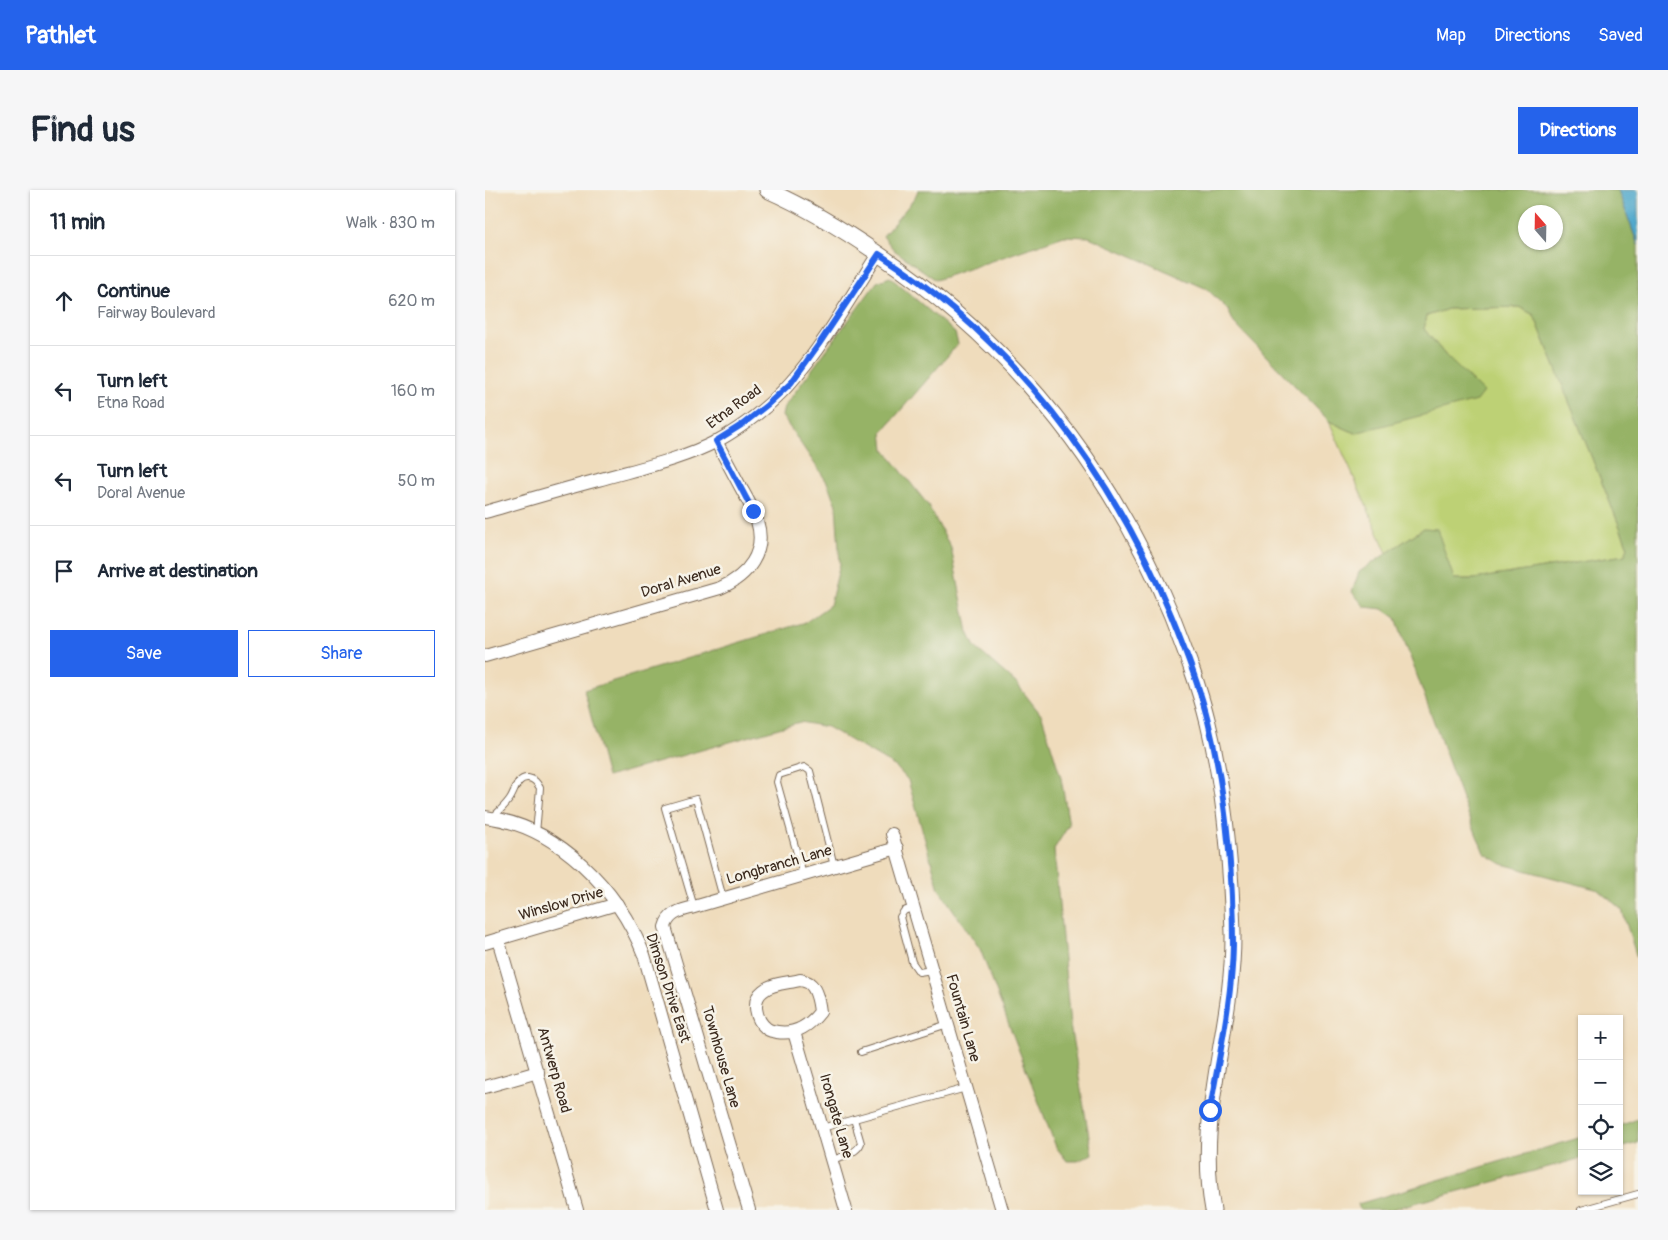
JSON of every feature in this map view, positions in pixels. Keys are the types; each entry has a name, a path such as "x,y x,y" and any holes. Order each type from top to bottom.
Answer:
{"street":[{"path":"767,190 821,217 913,277 961,316 1024,378 1057,418 1097,473 1137,540 1155,578 1190,663 1208,722 1222,788 1226,821 1233,945 1230,980 1208,1133 1207,1155 1213,1210"},
{"name":"Etna Road","path":"485,512 689,452 716,441 743,424 791,383 879,254"},
{"name":"Doral Avenue","path":"485,656 720,588 741,577 755,558 759,546 759,534 753,511 716,441"},
{"name":"Dimson Drive East","path":"489,818 535,833 555,844 586,868 617,904 628,922 644,955 717,1210"},
{"name":"Fountain Lane","path":"893,834 1002,1210"},
{"name":"Longbranch Lane","path":"671,914 897,848"},
{"name":"Winslow Drive","path":"485,943 617,904"},
{"name":"Townhouse Lane","path":"671,914 665,927 749,1210"},
{"name":"Antwerp Road","path":"499,939 577,1210"},
{"path":"800,980 809,983 815,991 820,1012 809,1024 794,1032 767,1030 759,1021 756,999 762,991 773,986 800,980"},
{"name":"Irongate Lane","path":"794,1032 846,1210"},
{"path":"485,1087 538,1072"}],"lane":[{"path":"803,875 777,782 779,775 804,767 810,771 834,866"},
{"path":"489,818 510,799 520,780 529,778 537,782 539,788 535,833"},
{"path":"695,907 665,808 696,799 723,898"},
{"path":"861,1052 948,1024"},
{"path":"823,1128 966,1088"},
{"path":"832,1160 859,1148 861,1143 854,1119"},
{"path":"1581,1210 1638,1194"}],"green space":[{"path":"918,190 1618,190 1638,245 1638,961 1622,910 1599,890 1502,864 1484,853 1464,804 1396,618 1383,609 1365,607 1352,592 1359,572 1424,528 1437,529 1454,579 1474,579 1625,555 1628,547 1534,315 1519,307 1448,309 1427,316 1424,329 1446,356 1483,392 1476,401 1355,433 1329,421 1234,323 1228,310 1207,289 1089,237 1064,236 936,280 894,250 883,236 915,198"},
{"path":"890,277 955,333 958,344 882,432 884,449 928,505 951,548 968,632 975,647 1017,684 1042,716 1061,778 1069,825 1054,849 1070,1025 1092,1154 1078,1161 1067,1161 1056,1147 980,949 939,889 908,780 896,767 827,727 800,722 607,777 584,690 806,622 830,605 840,564 836,505 827,482 782,416 784,407 877,282"},
{"path":"1519,307 1534,315 1628,547 1625,555 1474,579 1454,579 1424,528 1387,553 1329,421 1355,433 1446,356 1424,329 1427,316 1448,309"},
{"path":"1638,1119 1638,1143 1623,1147 1623,1125"},
{"path":"1578,1138 1578,1159 1389,1210 1360,1210 1358,1204"}],"water":[{"path":"1618,190 1638,190 1638,245"}],"route":[{"path":"753,511 716,441 743,424 791,383 879,254 906,272 961,316 1024,378 1057,418 1097,473 1137,540 1182,642 1200,692 1208,722 1223,796 1226,821 1233,945 1227,1006 1210,1110"}]}
